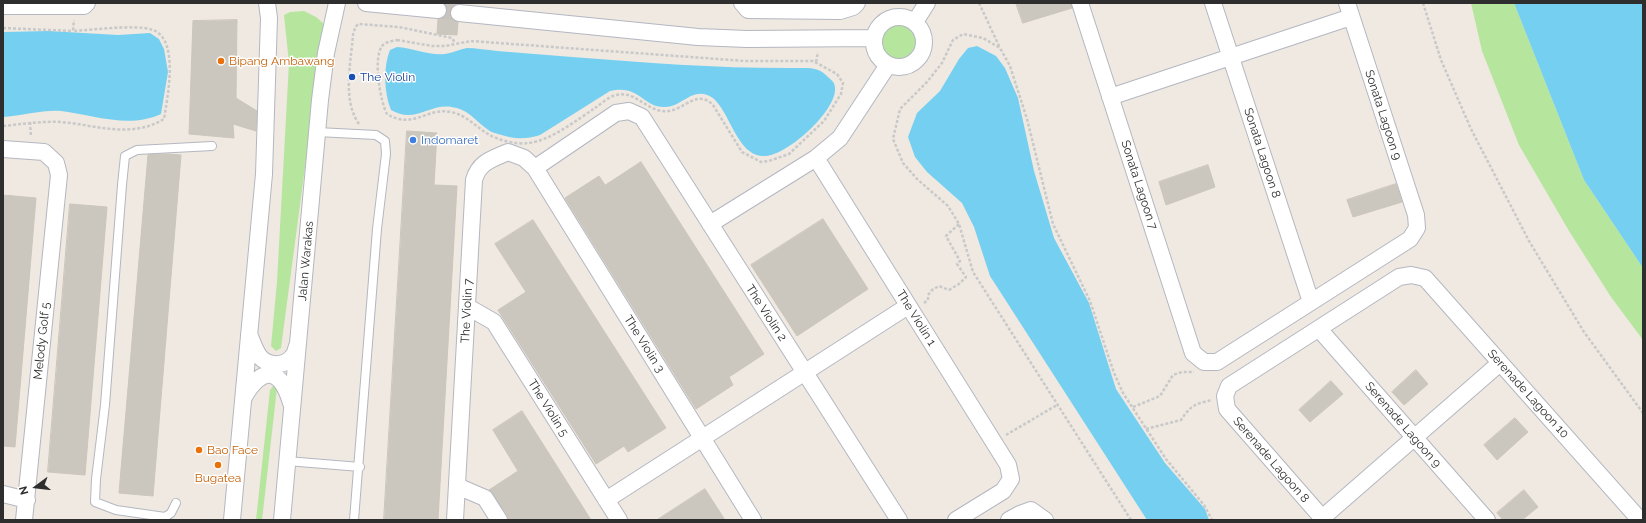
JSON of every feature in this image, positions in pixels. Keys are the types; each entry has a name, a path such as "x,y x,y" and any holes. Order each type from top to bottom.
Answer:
{"street":[{"path":"232,520 264,174 269,18 267,3"},
{"name":"Jalan Warakas","path":"282,520 317,132 326,53 337,3"},
{"path":"366,3 438,10"},
{"path":"742,3 748,10 840,11 855,5"},
{"path":"915,22 927,3"},
{"name":"Sonata Lagoon 7","path":"1080,3 1193,353 1204,362"},
{"name":"Sonata Lagoon 8","path":"1213,3 1311,302"},
{"path":"12,5 81,4"},
{"path":"1110,97 1231,57 1349,10"},
{"name":"Sonata Lagoon 9","path":"1311,302 1410,239 1417,228 1416,215 1349,10"},
{"path":"459,12 698,37 748,40 874,38"},
{"path":"895,16 906,17 915,22 922,32 924,44 921,55 912,64 900,67 888,65 880,58 874,49 874,38 877,28 885,20 895,16"},
{"path":"710,224 816,158 840,138 888,65"},
{"name":"The Violin 2","path":"535,168 616,113 629,111 642,117 898,520"},
{"name":"Melody Golf 5","path":"3,149 44,152 56,163 59,175 24,520"},
{"name":"The Violin 7","path":"455,520 474,180 477,169 492,159 508,152 524,158 535,168"},
{"name":"The Violin 1","path":"816,158 1008,465 1011,479 1003,491 956,520"},
{"name":"The Violin 3","path":"535,168 753,520"},
{"name":"Serenade Lagoon 10","path":"1318,329 1399,277 1411,275 1425,278 1640,520"},
{"path":"1204,362 1216,362 1311,302"},
{"name":"The Violin 5","path":"468,307 494,322 619,520"},
{"path":"606,500 804,372 910,309"},
{"path":"1224,396 1229,386 1318,329"},
{"name":"Serenade Lagoon 9","path":"1318,329 1487,520"},
{"path":"249,333 260,357 268,363 274,365 286,362 293,357 298,342"},
{"path":"1323,519 1500,362"},
{"path":"243,399 256,378 264,375 273,376 280,379 286,388 293,408"},
{"name":"Serenade Lagoon 8","path":"1224,396 1227,409 1323,519"},
{"path":"457,486 485,498 499,520"},
{"path":"3,494 27,500"},
{"path":"1010,520 1031,510 1045,520"}],"lane":[{"path":"317,132 376,135 385,141 386,154 377,229 360,467 354,520"},
{"path":"176,503 171,514 165,517 116,510 95,502 96,479 106,406 122,185 125,156 136,150 212,146"},
{"path":"287,461 360,467"}],"path":[{"path":"979,3 1010,66 1027,119 1053,224 1090,301 1114,373 1146,429 1166,459 1204,505 1212,520"},
{"path":"1423,3 1441,60 1471,129 1529,240 1584,332 1643,413"},
{"path":"73,31 81,4"},
{"path":"361,135 360,126 354,118 349,100 353,35 354,28 358,24 399,27 440,35 452,38 455,43"},
{"path":"3,28 73,31 128,28 154,30 165,41 171,72 164,119 152,126 130,130 112,130 62,122 30,122 3,126"},
{"path":"1000,48 984,38 963,34 953,40 942,63 927,82 900,109 893,139 903,163 916,179 948,206 959,224 973,272 1131,520"},
{"path":"397,40 432,46 445,46 455,43 491,43 531,47 745,60 814,61 837,74 843,83 843,88 824,121 793,150 782,157 761,162 742,152 713,105 705,99 695,100 669,111 653,109 629,95 614,96 544,139 520,144 488,134 473,123 450,112 431,114 413,120 400,120 387,114 380,94 379,69 382,47 385,43 397,40"},
{"path":"910,309 928,300 928,295 932,290 940,286 949,290 959,284 966,277 957,264 960,261 946,236 959,224"},
{"path":"1133,407 1160,396 1174,375 1182,372 1200,371 1204,362"},
{"path":"1146,429 1181,420 1189,408 1199,403 1224,396"},
{"path":"993,442 1057,405"}],"green space":[{"path":"1471,3 1514,3 1584,180 1643,268 1643,340 1611,297 1569,231 1519,145 1482,51"},
{"path":"304,11 316,17 324,24 281,348 276,351 271,346 277,282 289,63 284,15 290,12"},
{"path":"899,23 909,26 914,31 917,41 914,51 909,56 899,59 889,56 884,51 881,41 884,31 889,26"},
{"path":"274,385 277,388 262,520 256,520 270,390"}],"water":[{"path":"1514,3 1643,3 1643,268 1584,180"},
{"path":"49,31 118,35 150,33 159,39 164,49 168,72 161,114 149,118 124,121 61,111 3,117 3,32"},
{"path":"977,46 996,56 1005,68 1018,98 1034,171 1054,238 1089,303 1116,389 1165,463 1205,509 1209,520 1147,520 990,276 974,227 962,203 927,172 915,157 908,137 917,113 940,91 959,59 968,48"},
{"path":"397,47 439,54 470,48 688,65 746,68 811,68 817,69 824,74 834,83 835,88 833,98 828,109 819,120 796,141 772,155 763,156 753,153 745,147 738,138 721,107 715,100 707,95 701,94 696,94 676,104 665,107 651,104 635,93 620,90 610,91 540,135 529,138 514,138 490,131 469,114 457,108 448,106 439,107 409,115 400,114 391,110 387,96 385,72 390,50"}],"building":[{"path":"444,3 459,3 452,7 450,12 453,20 458,22 457,35 437,34 438,19 445,16 447,11"},
{"path":"1016,3 1071,3 1072,8 1023,23"},
{"path":"237,20 236,98 257,111 256,131 233,124 234,138 189,134 193,21"},
{"path":"407,131 437,133 434,185 457,186 438,520 384,520"},
{"path":"148,155 181,155 153,496 119,493"},
{"path":"641,162 764,354 729,377 733,385 696,409 565,198 599,176 605,185"},
{"path":"1208,165 1215,187 1166,205 1159,182"},
{"path":"1396,184 1402,202 1353,217 1347,200"},
{"path":"3,195 36,198 15,447 3,446"},
{"path":"70,204 107,207 85,475 48,472"},
{"path":"823,219 868,289 797,336 751,265"},
{"path":"533,220 666,428 628,452 624,446 596,464 498,310 526,292 495,244"},
{"path":"1416,370 1428,384 1404,405 1392,392"},
{"path":"1331,381 1343,394 1310,422 1299,410"},
{"path":"522,411 591,520 509,520 489,490 518,471 493,430"},
{"path":"1515,418 1528,432 1497,460 1484,445"},
{"path":"705,489 725,520 657,520"},
{"path":"1524,490 1538,507 1522,520 1503,520 1497,513"}],"tunnel":[{"path":"438,10 459,13"}],"place":[{"name":"Bipang Ambawang","path":"221,61"},
{"name":"The Violin","path":"352,77"},
{"name":"Indomaret","path":"413,140"},
{"name":"Bao Face","path":"199,450"},
{"name":"Bugatea","path":"218,465"}]}
